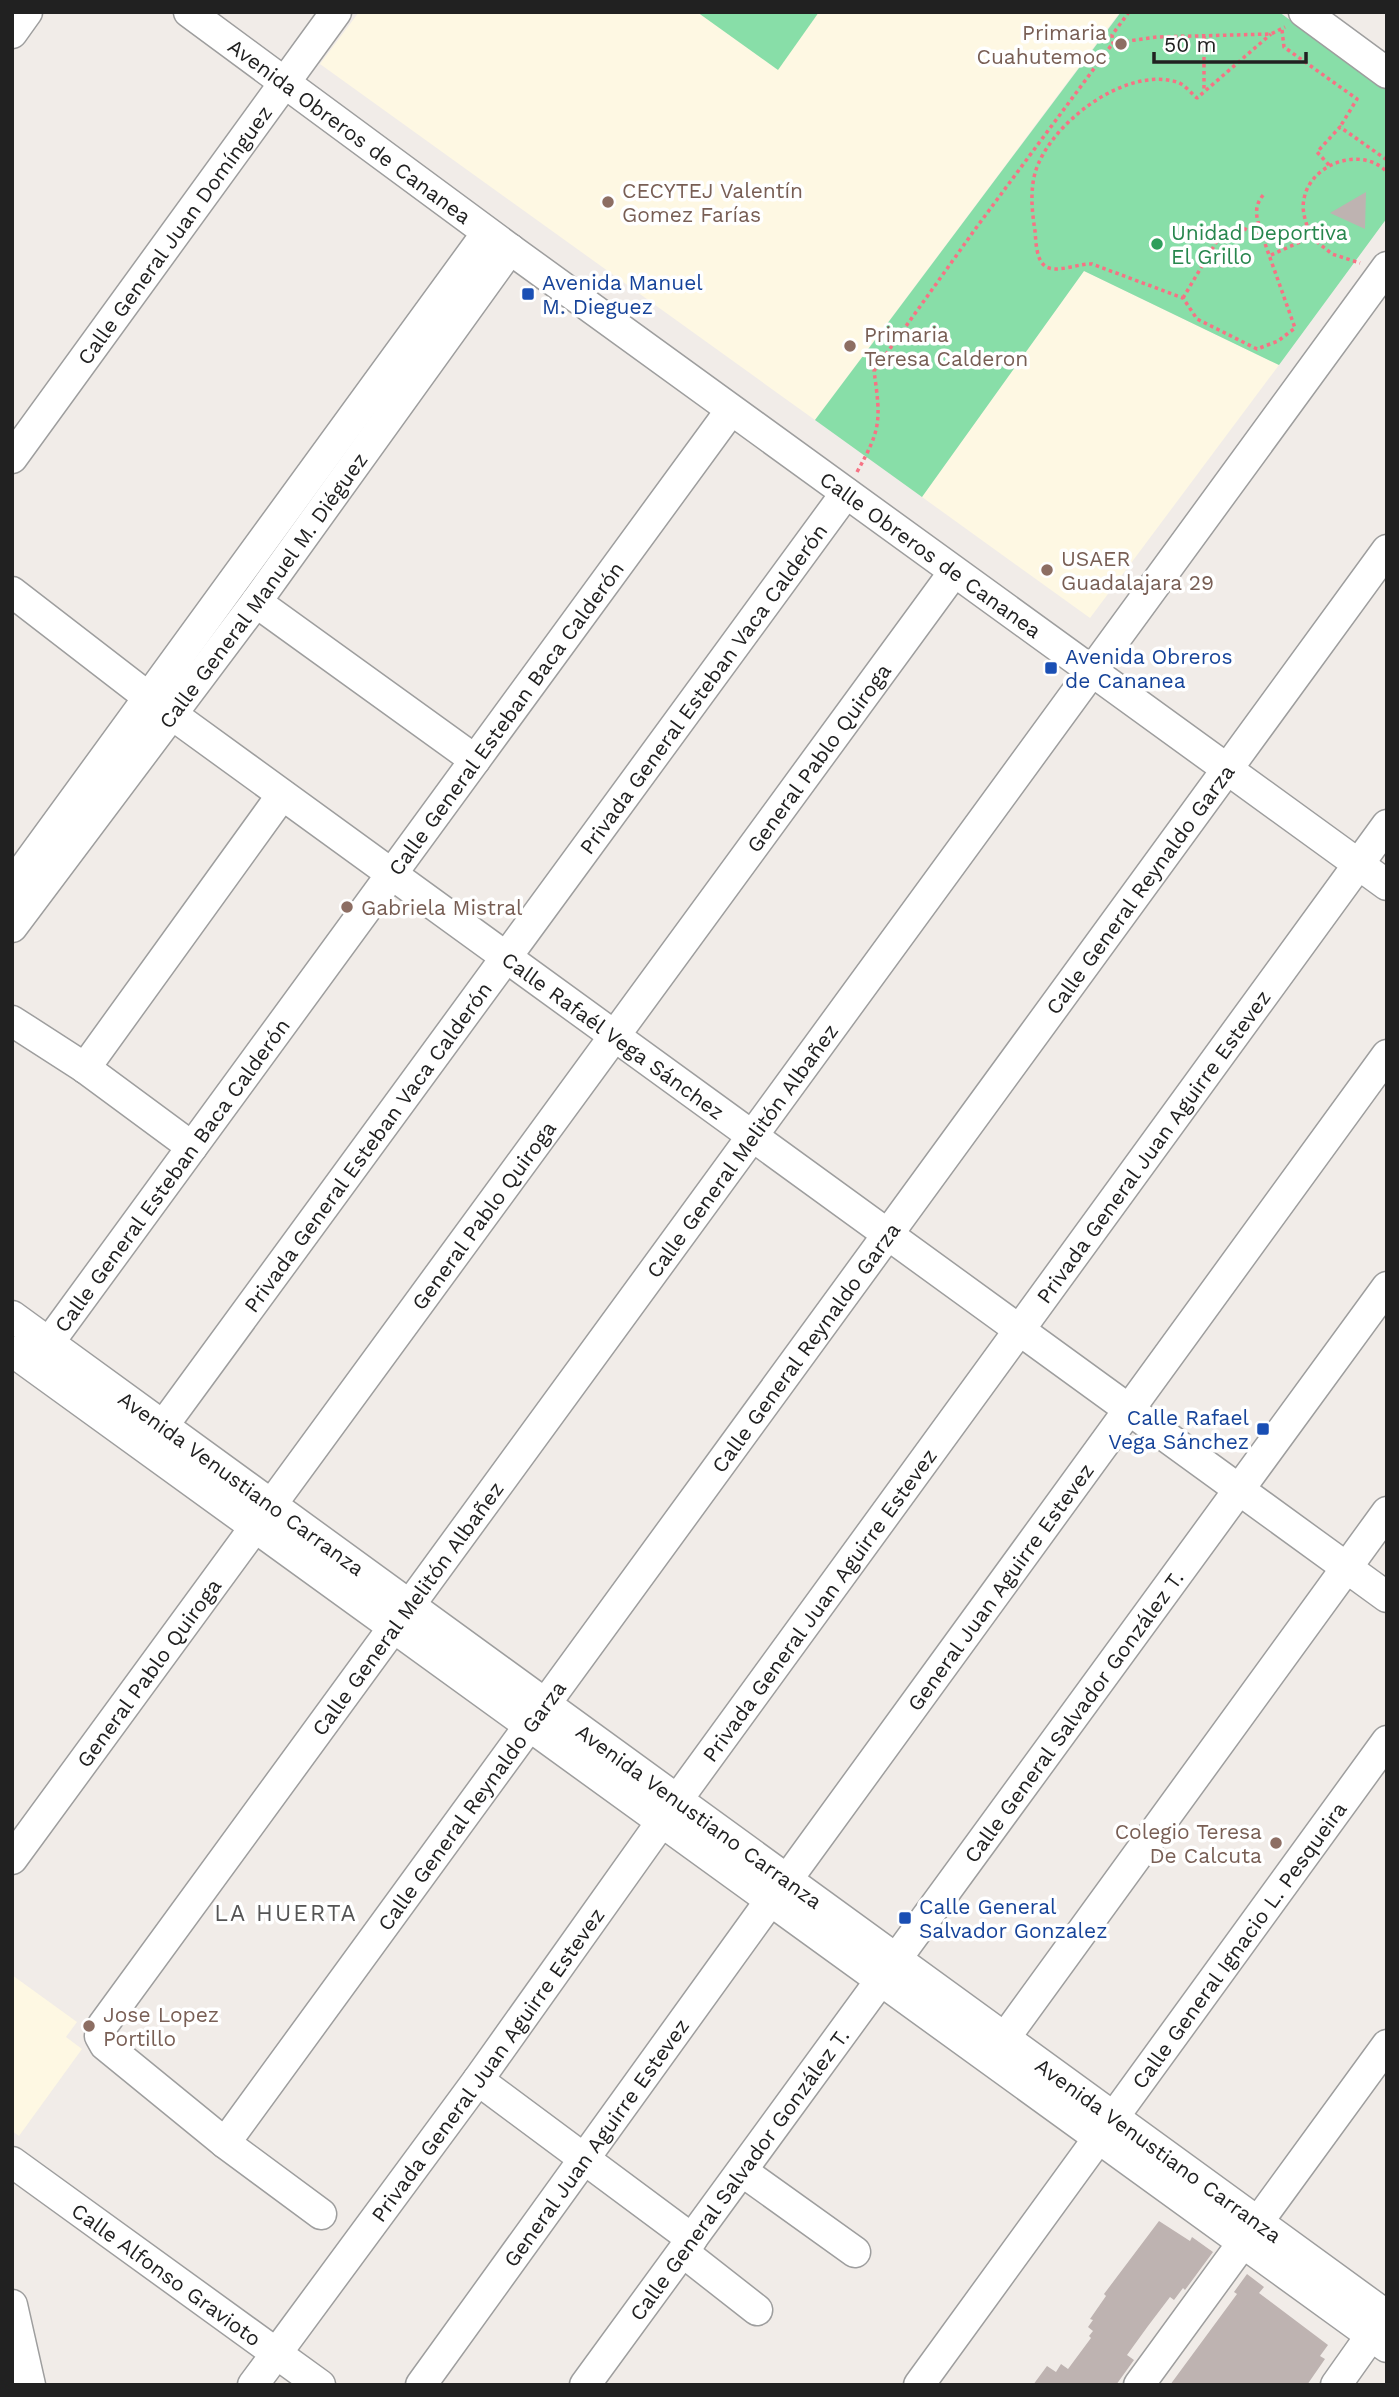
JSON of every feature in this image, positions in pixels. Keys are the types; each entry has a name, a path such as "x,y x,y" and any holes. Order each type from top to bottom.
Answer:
{"street":[{"path":"12,33 27,12"},
{"name":"Avenida Obreros de Cananea","path":"189,12 498,241"},
{"name":"Calle General Juan Domínguez","path":"12,458 336,12"},
{"path":"1293,21 1383,64"},
{"name":"Calle Obreros de Cananea","path":"498,241 1387,885"},
{"name":"Calle General Manuel M. Diéguez","path":"159,705 256,602 498,241"},
{"name":"Calle General Manuel M. Diéguez","path":"18,895 498,241"},
{"name":"Calle General Melitón Albañez","path":"225,2143 105,2045 100,2036 103,2025 1384,271"},
{"name":"Calle General Esteban Baca Calderón","path":"31,1353 192,1147 731,410"},
{"name":"Privada General Esteban Vaca Calderón","path":"163,1426 846,493"},
{"name":"Calle General Reynaldo Garza","path":"225,2143 1387,550"},
{"name":"General Pablo Quiroga","path":"12,1858 954,572"},
{"name":"Calle Rafaél Vega Sánchez","path":"12,592 282,795 1387,1597"},
{"path":"256,602 475,760"},
{"path":"85,1068 282,795"},
{"name":"Privada General Juan Aguirre Estevez","path":"253,2385 478,2080 669,1811 1387,825"},
{"path":"12,1021 85,1068 192,1147"},
{"name":"General Juan Aguirre Estevez","path":"421,2385 1387,1055"},
{"name":"Calle General Salvador González T.","path":"594,2381 687,2245 1387,1287"},
{"name":"Avenida Venustiano Carranza","path":"12,1316 31,1353 263,1516 1107,2129 1383,2326"},
{"name":"Avenida Venustiano Carranza","path":"31,1353 163,1426 263,1516"},
{"path":"1004,2039 1387,1512"},
{"name":"Calle General Ignacio L. Pesqueira","path":"919,2385 1387,1741"},
{"name":"Avenida Venustiano Carranza","path":"888,1970 1004,2039 1107,2129"},
{"path":"1139,2385 1387,2045"},
{"path":"478,2080 584,2159 687,2245 757,2309"},
{"path":"225,2143 321,2214"},
{"name":"Calle Alfonso Gravioto","path":"12,2162 320,2385"},
{"path":"742,2171 855,2252"},
{"path":"12,2305 30,2385"},
{"path":"1336,2385 1383,2326"}],"path":[{"path":"1114,43 1112,35 1129,12"},
{"path":"1265,194 1257,202 1255,212 1295,328 1278,341 1257,349 1197,319 1182,298 1092,264 1079,263 1055,269 1046,266 1039,257 1031,207 1035,172 1049,144 1067,121 1091,102 1119,88 1161,79 1180,82 1197,98 1271,34 1293,21"},
{"path":"1293,21 1284,47 1357,99 1340,127 1317,152 1329,165"},
{"path":"846,493 876,437 879,408 874,372 975,228 1114,43 1157,37 1271,34"},
{"path":"1204,36 1204,92"},
{"path":"1340,127 1387,160"},
{"path":"1384,271 1320,247 1311,237 1303,201 1307,187 1316,175 1329,165 1350,159 1370,161 1387,172"},
{"path":"1182,298 1220,236 1241,227 1263,238"},
{"path":"1271,255 1311,237"}],"shaded area":[{"path":"359,12 1120,12 815,420 320,64"},
{"path":"1084,271 1279,365 1090,618 922,497"},
{"path":"12,1975 77,2022 66,2037 82,2049 19,2136 12,2131"}],"green space":[{"path":"697,12 819,12 778,70"},
{"name":"Unidad Deportiva El Grillo","path":"1121,12 1279,12 1387,90 1387,218 1279,365 1084,271 922,497 815,420"}],"building":[{"path":"1366,192 1365,229 1330,213"},
{"path":"1159,2221 1190,2241 1192,2237 1213,2252 1185,2290 1183,2288 1174,2300 1170,2297 1148,2326 1127,2355 1134,2360 1116,2385 1033,2385 1047,2366 1056,2372 1061,2364 1068,2369 1091,2338 1089,2336 1093,2331 1088,2327 1093,2320 1090,2319 1106,2296 1104,2294"},
{"path":"1247,2274 1264,2287 1259,2293 1328,2345 1320,2356 1325,2359 1307,2385 1170,2385 1237,2294 1234,2292"}],"place":[{"name":"Primaria Cuahutemoc","path":"1121,44"},
{"name":"CECYTEJ Valentín Gomez Farías","path":"608,202"},
{"name":"Unidad Deportiva El Grillo","path":"1157,244"},
{"name":"Avenida Manuel M. Dieguez","path":"528,294"},
{"name":"Primaria Teresa Calderon","path":"850,346"},
{"name":"USAER Guadalajara 29","path":"1047,570"},
{"name":"Avenida Obreros de Cananea","path":"1051,668"},
{"name":"Gabriela Mistral","path":"347,907"},
{"name":"Calle Rafael Vega Sánchez","path":"1263,1429"},
{"name":"Colegio Teresa De Calcuta","path":"1276,1843"},
{"name":"Calle General Salvador Gonzalez","path":"905,1918"},
{"name":"Jose Lopez Portillo","path":"89,2026"}],"district":[{"name":"LA HUERTA","path":"286,1913"}]}
